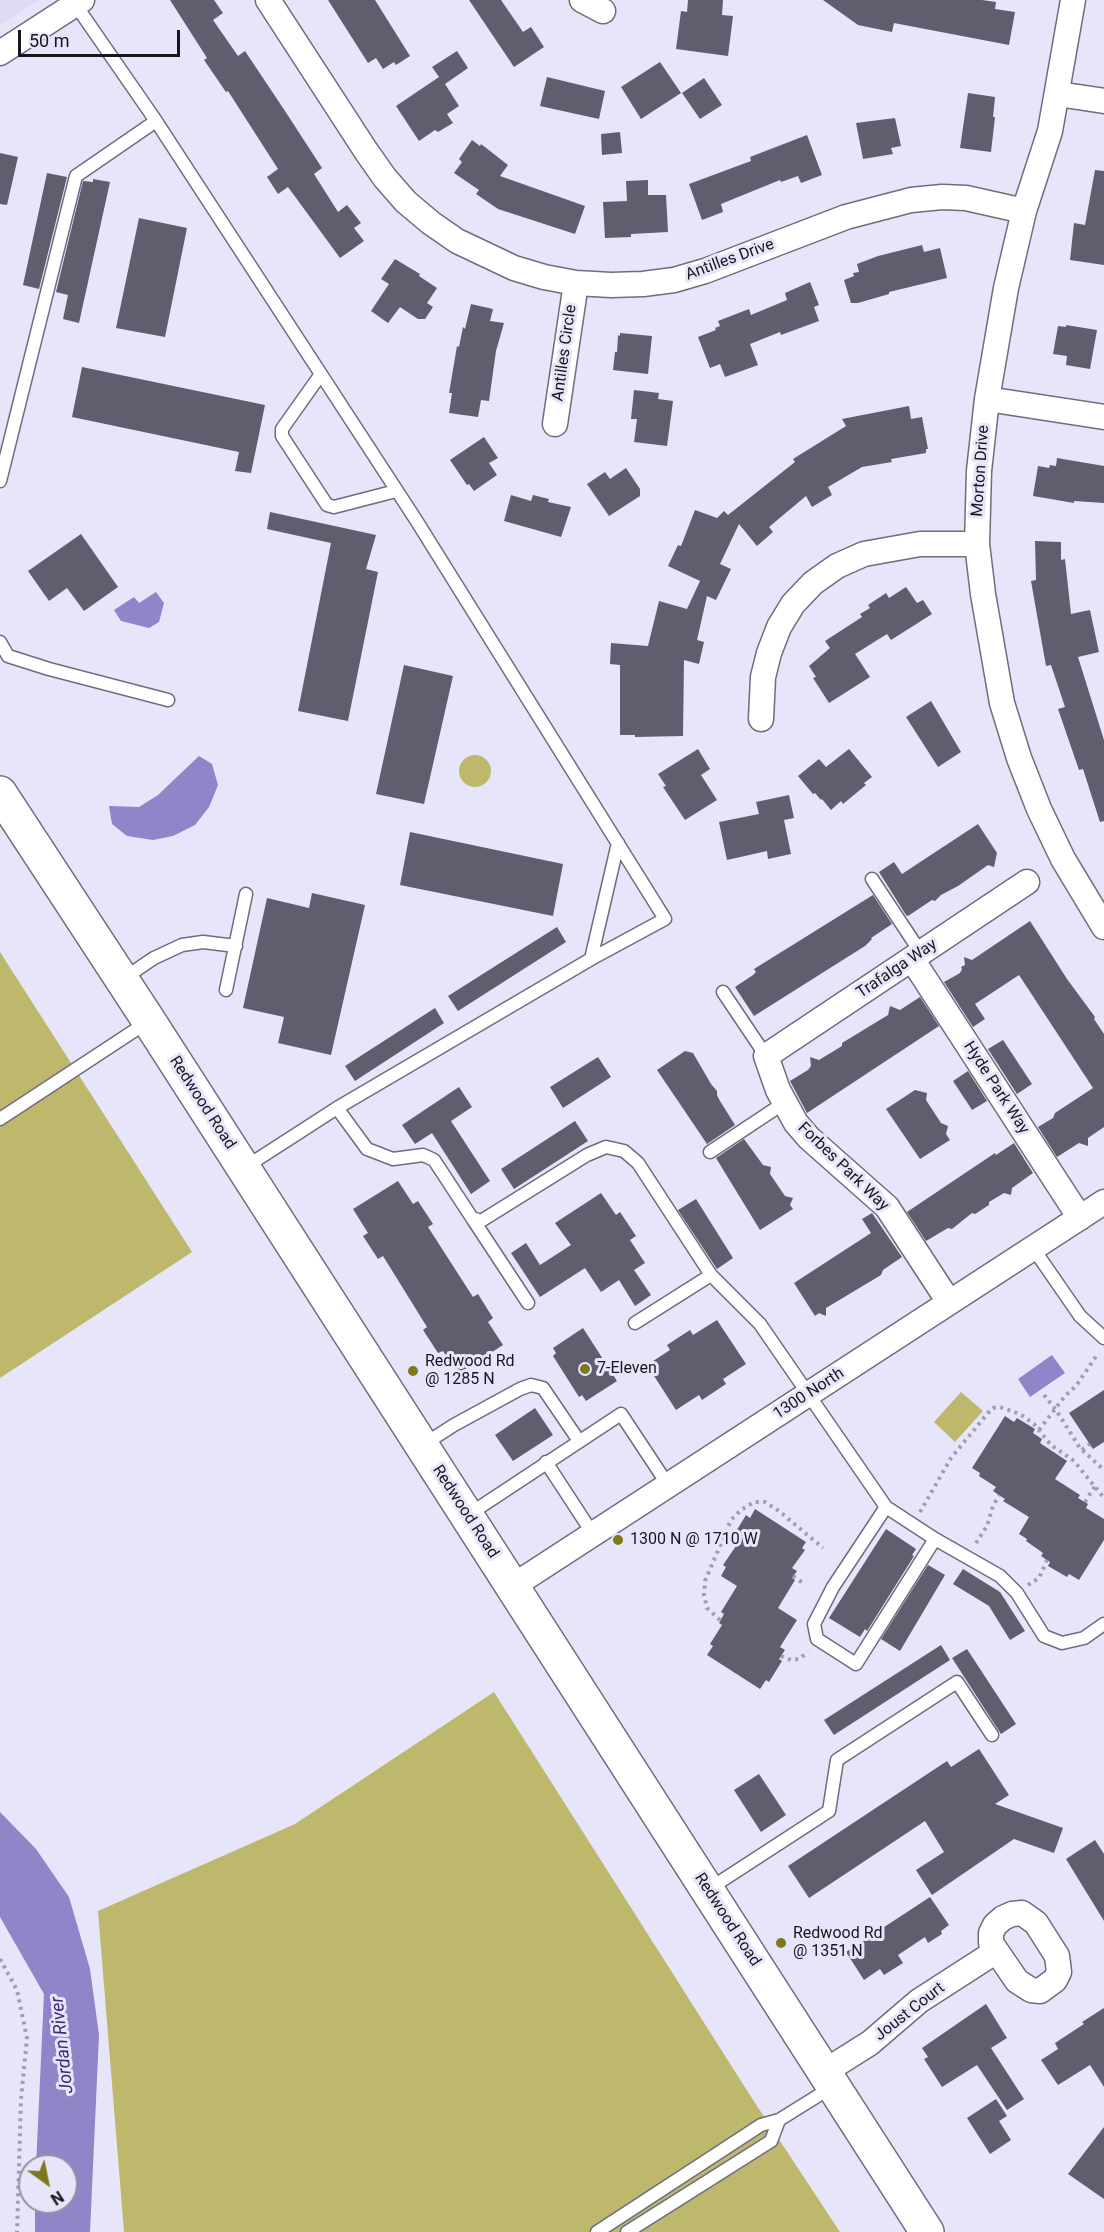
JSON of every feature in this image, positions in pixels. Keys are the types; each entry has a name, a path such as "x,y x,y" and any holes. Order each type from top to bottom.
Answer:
{"main road":[{"name":"Redwood Road","path":"0,793 122,979 927,2232"}],"street":[{"name":"Antilles Drive","path":"268,0 366,151 385,178 406,201 430,223 485,256 524,271 576,283 644,284 674,280 705,271 846,217 911,200 942,197 966,198 1024,211"},
{"name":"Morton Drive","path":"1073,0 1058,94 1042,159 1024,211 1006,288 987,399 979,471 977,544 982,594 1002,703 1019,758 1039,809 1063,859 1104,927"},
{"path":"0,53 79,2"},
{"path":"1058,94 1104,101"},
{"name":"Antilles Circle","path":"555,424 576,283"},
{"path":"987,399 1104,417"},
{"path":"760,719 763,677 779,627 794,604 813,583 837,566 864,554 920,544 977,544"},
{"name":"Trafalga Way","path":"766,1056 1027,882"},
{"name":"Hyde Park Way","path":"916,956 1080,1218"},
{"name":"Forbes Park Way","path":"766,1056 784,1103 796,1123 809,1138 887,1207 949,1302"},
{"name":"1300 North","path":"513,1586 1104,1202"},
{"name":"Joust Court","path":"829,2079 919,2001 995,1952"}],"lane":[{"path":"79,2 396,491 666,919 591,959 337,1108 243,1168"},
{"path":"0,481 76,176 156,121"},
{"path":"321,374 282,429 282,436 327,505 334,507 396,491"},
{"path":"0,642 4,658 168,700"},
{"path":"591,959 618,843"},
{"path":"872,879 916,956"},
{"path":"226,990 246,894"},
{"path":"122,979 154,958 182,945 203,942 236,946"},
{"path":"723,992 766,1056"},
{"path":"0,1119 149,1021"},
{"path":"710,1152 784,1103"},
{"path":"337,1108 367,1149 393,1159 423,1155 434,1160 528,1303"},
{"path":"472,1218 481,1221 490,1218 587,1155 606,1147 624,1151 638,1163 711,1275 760,1324 886,1507 935,1539 1000,1576 1017,1593 1044,1636 1062,1643 1084,1638 1104,1624"},
{"path":"1033,1248 1080,1316 1104,1338"},
{"path":"635,1323 711,1275"},
{"path":"422,1446 464,1420 531,1385 543,1388 579,1441"},
{"path":"467,1515 621,1414 668,1485"},
{"path":"546,1462 593,1534"},
{"path":"886,1507 828,1596 814,1624 817,1639 856,1664 935,1539"},
{"path":"708,1890 829,1810 837,1760 957,1682 992,1734"},
{"path":"597,2232 761,2125 778,2120 829,2079"},
{"path":"627,2232 771,2141 778,2120"}],"path":[{"path":"1039,1430 1065,1396 1080,1381 1097,1355"},
{"path":"1044,1395 1082,1450 1104,1470"},
{"path":"920,1513 951,1458 993,1408 1008,1409 1020,1414 1052,1445 1074,1461 1104,1498"},
{"path":"1082,1450 1090,1444"},
{"path":"1085,1502 1095,1486"},
{"path":"974,1546 987,1526 999,1495"},
{"path":"720,1620 707,1608 704,1595 705,1581 731,1520 741,1510 754,1502 765,1502 823,1548"},
{"path":"724,1536 734,1541"},
{"path":"1026,1586 1039,1578 1047,1560"},
{"path":"793,1576 803,1583"},
{"path":"781,1656 791,1660 799,1659 810,1649"},
{"path":"0,1959 17,1990 27,2038 21,2099 17,2232"}],"shaded area":[{"path":"0,0 39,0 0,25"},
{"path":"475,755 486,760 491,771 486,782 475,787 464,782 459,771 464,760"},
{"path":"0,952 192,1252 0,1378"},
{"path":"961,1392 983,1411 955,1442 934,1422"},
{"path":"494,1692 755,2103 840,2232 124,2232 98,1911 295,1824"}],"water":[{"path":"156,592 164,603 159,622 149,628 121,621 114,610 134,597 139,603"},
{"path":"199,756 212,764 218,785 209,807 195,825 173,836 153,840 127,836 112,824 109,806 139,807 158,795"},
{"path":"1052,1355 1065,1373 1030,1397 1018,1379"},
{"name":"Jordan River","path":"0,1812 36,1849 69,1897 90,1969 99,2035 90,2232 35,2232 35,2214 78,2214 78,2154 37,2154 44,1994 0,1917"}],"building":[{"path":"170,0 214,0 223,13 213,20 238,56 245,51 322,168 314,174 338,212 347,205 361,223 354,228 364,241 340,258 288,187 278,194 267,177 278,169 228,91 226,92 204,60 207,58"},
{"path":"328,0 375,0 410,56 396,65 394,62 383,69 376,58 368,63"},
{"path":"469,0 501,0 523,32 531,27 544,47 514,67"},
{"path":"688,0 723,0 722,15 733,16 728,56 676,49 681,11 687,12"},
{"path":"823,0 982,0 996,2 995,9 1015,12 1009,45 894,23 892,32 858,25"},
{"path":"457,51 468,68 445,84 459,106 447,114 453,123 438,132 435,130 419,141 396,106 439,77 432,67"},
{"path":"660,62 681,93 641,119 621,87"},
{"path":"547,77 605,91 599,119 540,106"},
{"path":"704,78 722,105 700,119 682,93"},
{"path":"968,93 995,97 991,152 960,148"},
{"path":"895,118 901,146 891,148 893,154 863,159 856,123"},
{"path":"620,132 622,153 602,155 601,134"},
{"path":"807,135 822,175 801,183 798,176 781,182 780,180 721,204 723,212 702,220 689,184 751,161 750,157"},
{"path":"472,140 480,146 481,144 508,165 500,176 585,206 575,234 498,209 476,194 479,190 454,173 462,162 459,159"},
{"path":"0,153 18,157 7,205 0,204"},
{"path":"1095,170 1104,171 1104,265 1070,260 1074,223 1085,225"},
{"path":"47,173 67,177 39,289 23,285"},
{"path":"93,179 110,182 79,323 63,319 68,295 56,292 83,181 93,182"},
{"path":"648,180 648,195 666,195 668,232 605,238 603,202 627,201 626,181"},
{"path":"139,218 187,228 165,337 116,328"},
{"path":"922,245 924,252 940,248 947,278 851,303 844,280 854,276 853,273 859,272 857,264"},
{"path":"395,259 420,274 419,276 437,288 427,303 433,307 425,319 418,319 400,307 388,323 371,311 389,284 381,279"},
{"path":"810,282 819,305 814,307 819,321 781,335 780,332 750,344 758,365 725,377 720,364 710,368 698,337 716,330 715,328 720,326 718,321 749,309 751,315 787,300 785,293"},
{"path":"471,304 493,309 490,321 504,323 496,351 489,401 481,400 478,417 449,413 452,393 449,393 457,346 459,347"},
{"path":"1066,325 1097,330 1090,369 1066,365 1067,356 1053,354 1058,326 1066,327"},
{"path":"620,333 652,336 648,374 613,370"},
{"path":"82,367 265,405 251,473 235,471 239,452 72,417"},
{"path":"634,390 659,393 658,399 673,401 667,446 634,442 637,419 631,419"},
{"path":"909,406 911,419 922,417 928,449 926,453 862,467 828,487 832,495 812,507 806,496 769,527 773,532 757,546 739,524 720,564 731,569 716,600 707,596 697,640 704,642 699,664 684,660 683,736 620,735 620,665 610,664 611,643 648,646 659,601 687,609 700,581 668,566 678,545 681,546 695,510 717,518 724,511 728,515 795,462 793,459 846,426 842,419"},
{"path":"484,437 498,458 489,463 497,475 474,491 469,484 467,485 450,460"},
{"path":"1057,458 1104,466 1104,503 1074,501 1074,503 1033,496 1038,466 1049,468 1050,465 1056,466"},
{"path":"626,468 640,489 640,496 609,516 587,484 605,472 610,479"},
{"path":"511,495 531,501 533,495 549,499 548,502 571,507 561,537 504,521"},
{"path":"270,512 376,535 366,569 378,572 348,721 298,711 331,543 267,529"},
{"path":"81,534 118,587 84,611 67,588 49,601 28,571"},
{"path":"1035,541 1061,542 1061,560 1065,559 1071,614 1090,610 1099,652 1078,657 1104,740 1104,821 1100,822 1083,769 1079,770 1058,709 1065,707 1051,665 1046,666 1031,581 1036,580"},
{"path":"906,587 917,603 923,600 932,614 891,640 887,634 855,654 870,677 829,703 813,678 816,677 809,666 830,648 825,641 862,617 860,614 870,608 868,605 886,593 889,598"},
{"path":"404,665 453,676 424,804 376,794"},
{"path":"931,701 961,752 938,767 906,717"},
{"path":"698,749 710,769 701,775 717,800 685,820 663,787 666,786 658,774"},
{"path":"849,749 872,777 843,804 841,801 831,810 798,776 819,759 826,767"},
{"path":"789,795 794,818 784,820 791,854 768,859 767,851 727,860 719,822 759,814 756,802"},
{"path":"978,824 997,853 994,867 988,865 935,901 932,900 908,916 906,915 879,872 894,862 902,874"},
{"path":"410,832 563,864 553,916 400,885"},
{"path":"312,893 365,905 331,1055 278,1043 284,1017 243,1008 267,898 309,908"},
{"path":"873,895 892,924 871,938 865,946 754,1016 735,987 753,975 756,972 754,969"},
{"path":"1030,921 1104,1034 1104,1127 1088,1138 1088,1146 1079,1143 1057,1157 1038,1127 1093,1088 1019,975 975,1004 985,1019 973,1027 944,982 960,973 961,967 965,965 964,957 972,960"},
{"path":"557,927 566,942 458,1011 448,996"},
{"path":"920,997 939,1026 807,1113 790,1081 808,1070 811,1066 810,1057 819,1060 888,1015 890,1006 900,1010"},
{"path":"435,1008 444,1023 355,1081 345,1066"},
{"path":"1003,1040 1032,1084 1017,1094 988,1049"},
{"path":"685,1051 693,1053 735,1125 707,1144 657,1070"},
{"path":"598,1057 611,1077 563,1108 550,1087"},
{"path":"968,1071 987,1101 972,1110 953,1081"},
{"path":"459,1087 472,1107 451,1121 490,1181 471,1194 432,1133 415,1144 402,1125"},
{"path":"915,1090 927,1093 926,1100 941,1123 948,1126 946,1134 950,1140 920,1159 886,1109"},
{"path":"575,1121 588,1141 514,1189 501,1169"},
{"path":"744,1139 763,1165 771,1167 770,1174 785,1196 793,1198 790,1205 793,1209 760,1230 716,1158"},
{"path":"1014,1143 1033,1173 1012,1188 1011,1195 1004,1193 952,1229 948,1228 926,1241 907,1212 995,1153 996,1155"},
{"path":"398,1181 413,1204 418,1201 433,1224 428,1227 473,1297 478,1294 493,1318 488,1322 503,1345 458,1374 443,1351 438,1353 423,1330 427,1327 383,1256 378,1259 363,1236 368,1233 353,1209"},
{"path":"601,1193 616,1215 620,1212 636,1236 630,1240 645,1263 634,1270 651,1295 635,1306 619,1280 601,1292 585,1268 540,1297 511,1253 526,1243 540,1265 571,1245 555,1223"},
{"path":"696,1199 733,1258 717,1269 678,1210"},
{"path":"872,1213 902,1257 883,1270 881,1275 826,1308 826,1316 819,1313 815,1316 794,1283 871,1233 862,1219"},
{"path":"717,1320 746,1364 723,1379 726,1384 702,1400 699,1395 676,1410 647,1365 670,1350 667,1345 690,1330 693,1335"},
{"name":"7-Eleven","path":"583,1328 617,1381 586,1401 582,1395 579,1397 553,1356 556,1353 553,1348"},
{"path":"1104,1390 1104,1442 1093,1449 1069,1413"},
{"path":"535,1408 553,1435 513,1461 495,1435"},
{"path":"1005,1416 1014,1422 1017,1418 1035,1429 1033,1433 1042,1439 1040,1443 1067,1461 1055,1479 1080,1495 1078,1498 1088,1504 1086,1508 1104,1519 1104,1540 1079,1580 1069,1574 1067,1577 1048,1566 1050,1562 1041,1556 1043,1553 1019,1534 1029,1517 1003,1501 1005,1499 993,1491 996,1487 979,1476 980,1473 972,1468"},
{"path":"755,1509 806,1542 802,1548 805,1550 792,1568 797,1571 792,1578 795,1580 778,1608 797,1620 780,1647 785,1650 779,1659 782,1661 769,1682 766,1680 760,1689 707,1655 713,1646 710,1644 722,1625 719,1623 724,1614 721,1612 737,1586 721,1576 726,1567 723,1565 736,1546 732,1544 739,1535 735,1533 746,1515 750,1518"},
{"path":"886,1529 916,1549 912,1555 914,1556 867,1631 865,1629 860,1637 829,1618"},
{"path":"928,1565 945,1575 900,1651 881,1639"},
{"path":"963,1569 1000,1592 1025,1631 1010,1640 989,1606 953,1584"},
{"path":"941,1645 950,1660 834,1735 824,1720"},
{"path":"967,1649 1016,1724 1001,1734 952,1658"},
{"path":"979,1749 1009,1795 995,1804 1063,1828 1054,1853 1014,1839 932,1895 916,1870 944,1852 925,1821 809,1898 788,1866 947,1761 951,1767"},
{"path":"759,1774 786,1815 761,1832 734,1790"},
{"path":"1095,1840 1104,1854 1104,1921 1066,1859"},
{"path":"930,1897 949,1925 941,1931 942,1934 928,1943 925,1937 898,1955 903,1963 884,1975 880,1969 864,1980 846,1952"},
{"path":"986,2004 1007,2038 991,2048 1024,2099 1007,2110 977,2065 942,2087 924,2059 928,2057 922,2048"},
{"path":"1104,2008 1104,2087 1090,2065 1058,2085 1041,2060 1058,2049 1055,2043"},
{"path":"996,2099 1007,2116 999,2121 1011,2140 990,2154 967,2118"},
{"path":"1104,2127 1104,2199 1068,2174"}],"place":[{"name":"7-Eleven","path":"585,1369"},
{"name":"Redwood Rd @ 1285 N","path":"413,1371"},
{"name":"1300 N @ 1710 W","path":"618,1540"},
{"name":"Redwood Rd @ 1351 N","path":"781,1943"}]}
